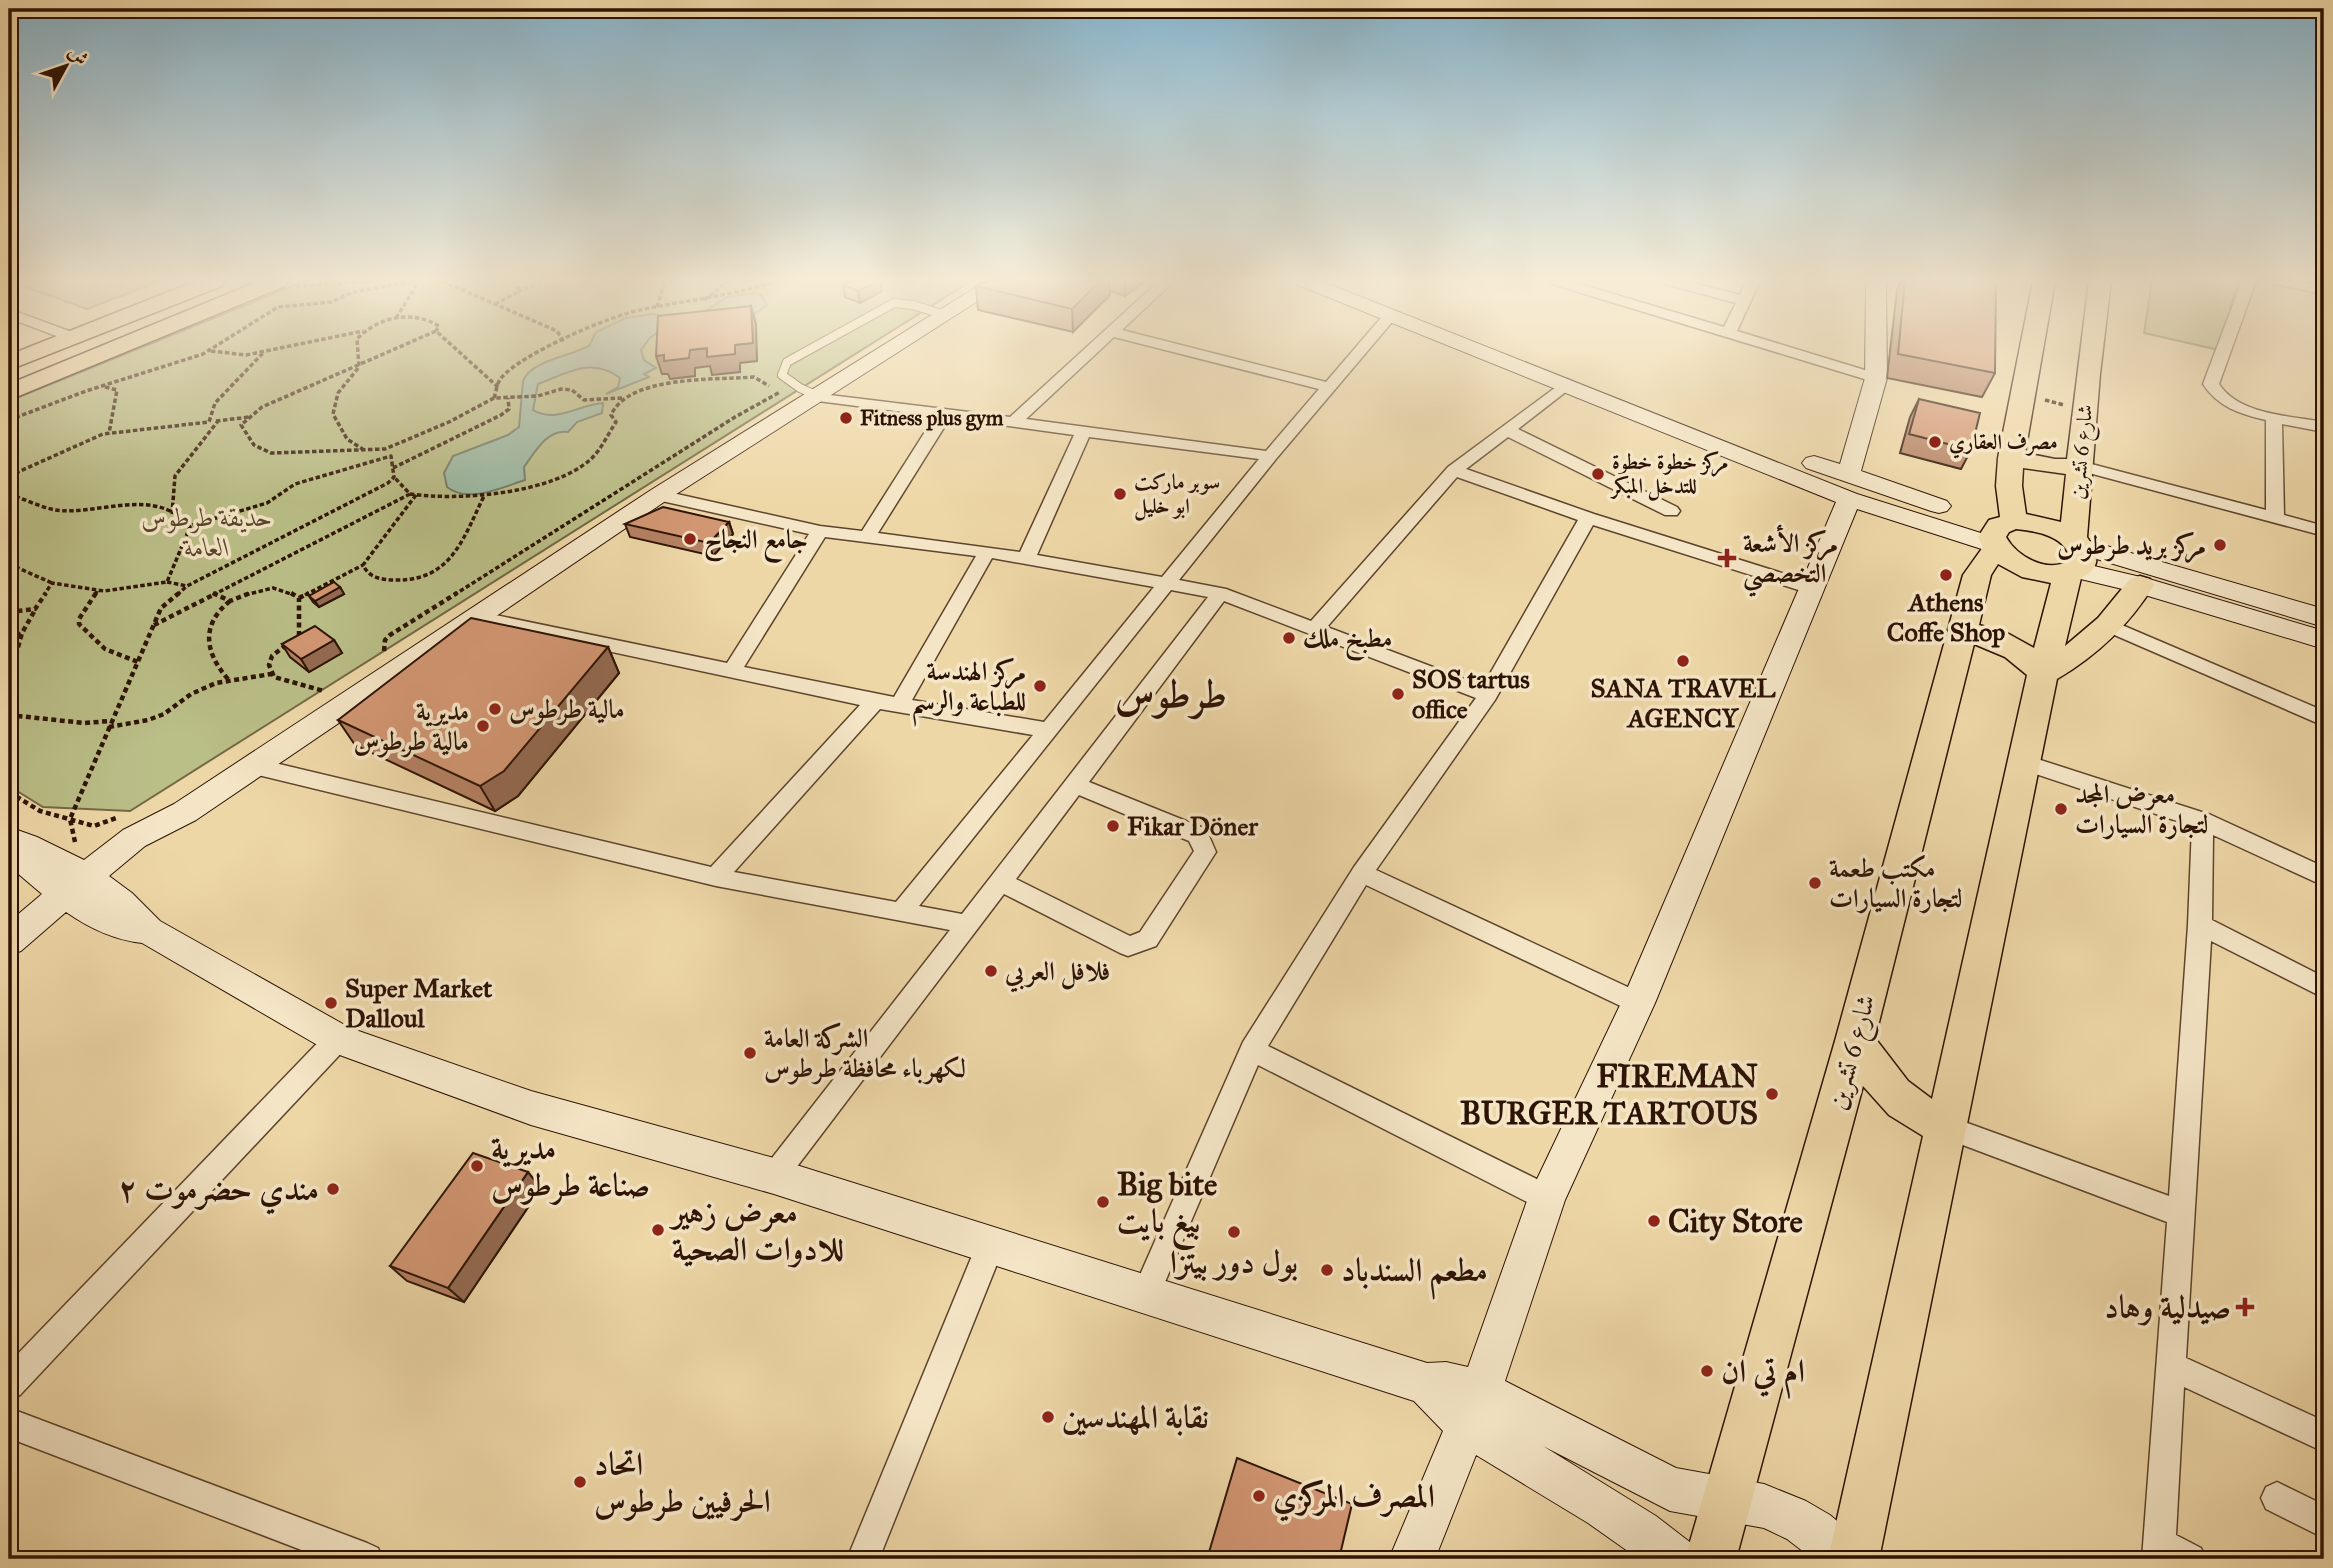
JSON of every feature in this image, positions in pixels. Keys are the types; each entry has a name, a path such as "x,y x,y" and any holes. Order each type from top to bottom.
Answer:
{"main road":[{"path":"9,363 30,354"},
{"path":"9,393 106,354"},
{"path":"9,941 161,838 185,812 659,495 883,354"},
{"path":"1491,354 1849,488 2001,535 2045,525 2074,557 2140,585 2324,640"},
{"path":"1532,354 1849,488"},
{"path":"1412,1559 1474,1408 1547,1198 1638,1003 1814,589 1849,488 1876,378 1876,354"},
{"path":"2031,354 2011,458 2001,535 2005,557 2042,573 2074,557 2324,618"},
{"name":"شارع 6 تشرين","path":"1854,1559 2043,673 2074,557 2091,354"},
{"path":"2011,458 2055,467 2080,466"},
{"name":"شارع 6 تشرين","path":"1710,1559 1855,1041 1977,575 2001,535"},
{"path":"1962,632 2005,642 2028,657 2043,673 2076,656 2110,626 2140,585"},
{"path":"9,839 20,860 81,890 112,923 148,930 338,1039 531,1108 774,1176 1427,1384 1439,1401 1474,1408 1670,1489 1776,1510 1802,1523 1828,1541 1847,1559"},
{"path":"9,952 81,890"},
{"path":"1855,1041 1891,1093 1905,1105 1948,1128"},
{"path":"1474,1408 1675,1559"}],"street":[{"path":"1014,422 1087,354"},
{"path":"1199,354 1329,387"},
{"path":"902,911 1270,456 1357,354"},
{"path":"1800,354 1876,378"},
{"path":"2222,354 2211,384 2213,391 2234,405 2274,417 2324,427"},
{"path":"1315,628 1454,470 1567,384"},
{"path":"818,396 1270,456"},
{"path":"867,537 945,413"},
{"path":"2274,417 2275,517"},
{"path":"1507,430 1671,510"},
{"path":"1026,559 1084,431"},
{"path":"2080,466 2324,531"},
{"path":"1454,470 1588,518 1814,589"},
{"path":"659,495 820,531 988,552 1220,593 1488,695"},
{"path":"1146,1293 1252,1049 1362,873 1488,695 1588,518"},
{"path":"732,670 820,531"},
{"path":"900,704 988,552"},
{"path":"774,1176 1076,785 1220,593"},
{"path":"476,617 876,701 1049,730"},
{"path":"2110,626 2324,719"},
{"path":"716,877 876,701"},
{"path":"2025,763 2203,821 2324,877"},
{"path":"254,766 716,877 966,924"},
{"path":"1000,881 1128,946 1148,939 1205,852 1203,843 1198,835 1076,785"},
{"path":"2190,1559 2159,1551 2200,925 2203,821"},
{"path":"1362,873 1638,1003"},
{"path":"2200,925 2324,988"},
{"path":"9,1384 338,1039"},
{"path":"1252,1049 1547,1198"},
{"path":"1948,1128 2181,1214"},
{"path":"863,1559 991,1244"},
{"path":"2171,1366 2324,1437"},
{"path":"9,1423 367,1559"},
{"path":"2277,1498 2324,1522"}],"lane":[{"path":"801,354 787,362 782,375 800,388 818,396"}],"path":[{"path":"9,420 100,386 180,364 203,354"},
{"path":"228,354 249,354"},
{"path":"209,422 215,403 262,354"},
{"path":"359,354 360,362 355,375 338,393 333,414 338,428 347,439 364,450"},
{"path":"379,354 262,407 241,425 254,444 271,453 384,449 449,422 494,398 538,396 561,389 572,390 584,400 623,398 647,386 754,377 787,396"},
{"path":"462,354 498,387"},
{"path":"494,398 500,379 533,354"},
{"path":"100,386 117,390 108,433"},
{"path":"383,653 385,640 390,635 735,417 780,392"},
{"path":"2023,396 2085,409"},
{"path":"393,468 501,415 509,409 508,398"},
{"path":"154,625 410,494 457,498 485,496 540,482 586,463 596,454 616,422 611,415 623,398"},
{"path":"9,476 108,433 250,417"},
{"path":"172,514 175,476 218,421"},
{"path":"189,526 257,507 295,484 391,456 394,477 410,494"},
{"path":"70,819 161,608 187,586 388,483 394,477"},
{"path":"9,494 56,510 144,505 172,514 189,526"},
{"path":"299,598 363,565 416,495"},
{"path":"363,565 369,574 398,581 413,581 439,572 458,547 485,496"},
{"path":"167,582 189,526"},
{"path":"9,564 52,583 97,591 167,582 187,586"},
{"path":"9,680 22,633 52,583"},
{"path":"229,679 220,671 209,636 214,616 230,601 252,591 270,587 293,593 299,598"},
{"path":"97,591 79,619 79,624 107,652 117,658 138,662"},
{"path":"212,593 230,601"},
{"path":"299,598 298,642 281,647 272,656 269,664 274,677 327,692 316,699"},
{"path":"9,612 35,609"},
{"path":"9,640 22,633"},
{"path":"9,715 109,724 148,720 164,714 191,694 229,679 272,674"},
{"path":"9,792 40,811 93,826 118,818"}],"green space":[{"name":"حديقة طرطوس العامة","path":"125,354 855,354 130,811 43,807 9,786 9,401"}],"shaded area":[{"path":"569,354 642,354 644,360 656,368 644,374 649,377 606,394 618,387 620,378 599,368 579,369 538,384 533,410 550,415 603,403 602,413 577,422 568,432 554,434 548,438 524,467 525,480 475,494 455,492 447,487 444,473 453,456 508,435 519,427 523,381 533,369"}],"building":[{"path":"656,354 689,354 689,358 664,361 664,355"},
{"path":"707,354 733,354 707,357"},
{"path":"1899,354 1995,354 1995,373"},
{"path":"1919,399 1980,413 1971,450 1909,434"},
{"path":"663,507 729,522 709,543 625,524"},
{"path":"334,582 340,587 315,601 309,596"},
{"name":"مالية طرطوس","path":"471,618 608,647 504,771 480,786 338,720"},
{"path":"315,626 334,640 301,659 282,644"},
{"path":"473,1153 528,1172 448,1288 390,1266"},
{"name":"المصرف المركزي","path":"1237,1458 1352,1504 1339,1559 1207,1559"}],"place":[{"name":"Fitness plus gym","path":"846,418"},
{"name":"مصرف العقاري","path":"1935,442"},
{"name":"مركز خطوة خطوة للتدخل المبكر","path":"1598,474"},
{"name":"سوبر ماركت ابو خليل","path":"1120,494"},
{"name":"جامع النجاح","path":"690,539"},
{"name":"مركز بريد طرطوس","path":"2220,545"},
{"name":"مركز الأشعة التخصصي","path":"1727,558"},
{"name":"Athens Coffe Shop","path":"1946,575"},
{"name":"مطبخ ملك","path":"1289,638"},
{"name":"SANA TRAVEL AGENCY","path":"1683,661"},
{"name":"مركز الهندسة للطباعة والرسم","path":"1040,686"},
{"name":"SOS tartus office","path":"1398,694"},
{"name":"مالية طرطوس","path":"495,709"},
{"name":"مديرية مالية طرطوس","path":"483,726"},
{"name":"معرض المجد لتجارة السيارات","path":"2061,809"},
{"name":"Fikar Döner","path":"1113,826"},
{"name":"مكتب طعمة لتجارة السيارات","path":"1815,883"},
{"name":"فلافل العربي","path":"991,971"},
{"name":"Super Market Dalloul","path":"331,1003"},
{"name":"الشركة العامة لكهرباء محافظة طرطوس","path":"750,1053"},
{"name":"FIREMAN BURGER TARTOUS","path":"1772,1094"},
{"name":"مديرية صناعة طرطوس","path":"477,1166"},
{"name":"مندي حضرموت ٢","path":"333,1189"},
{"name":"Big bite بيغ بايت","path":"1103,1202"},
{"name":"City Store","path":"1654,1221"},
{"name":"معرض زهير للادوات الصحية","path":"658,1230"},
{"name":"بول دور بيتزا","path":"1234,1232"},
{"name":"مطعم السندباد","path":"1327,1270"},
{"name":"صيدلية وهاد","path":"2245,1307"},
{"name":"ام تي ان","path":"1707,1371"},
{"name":"نقابة المهندسين","path":"1048,1417"},
{"name":"اتحاد الحرفيين طرطوس","path":"580,1482"},
{"name":"المصرف المركزي","path":"1259,1496"}],"district":[{"name":"طرطوس","path":"1171,693"}]}
